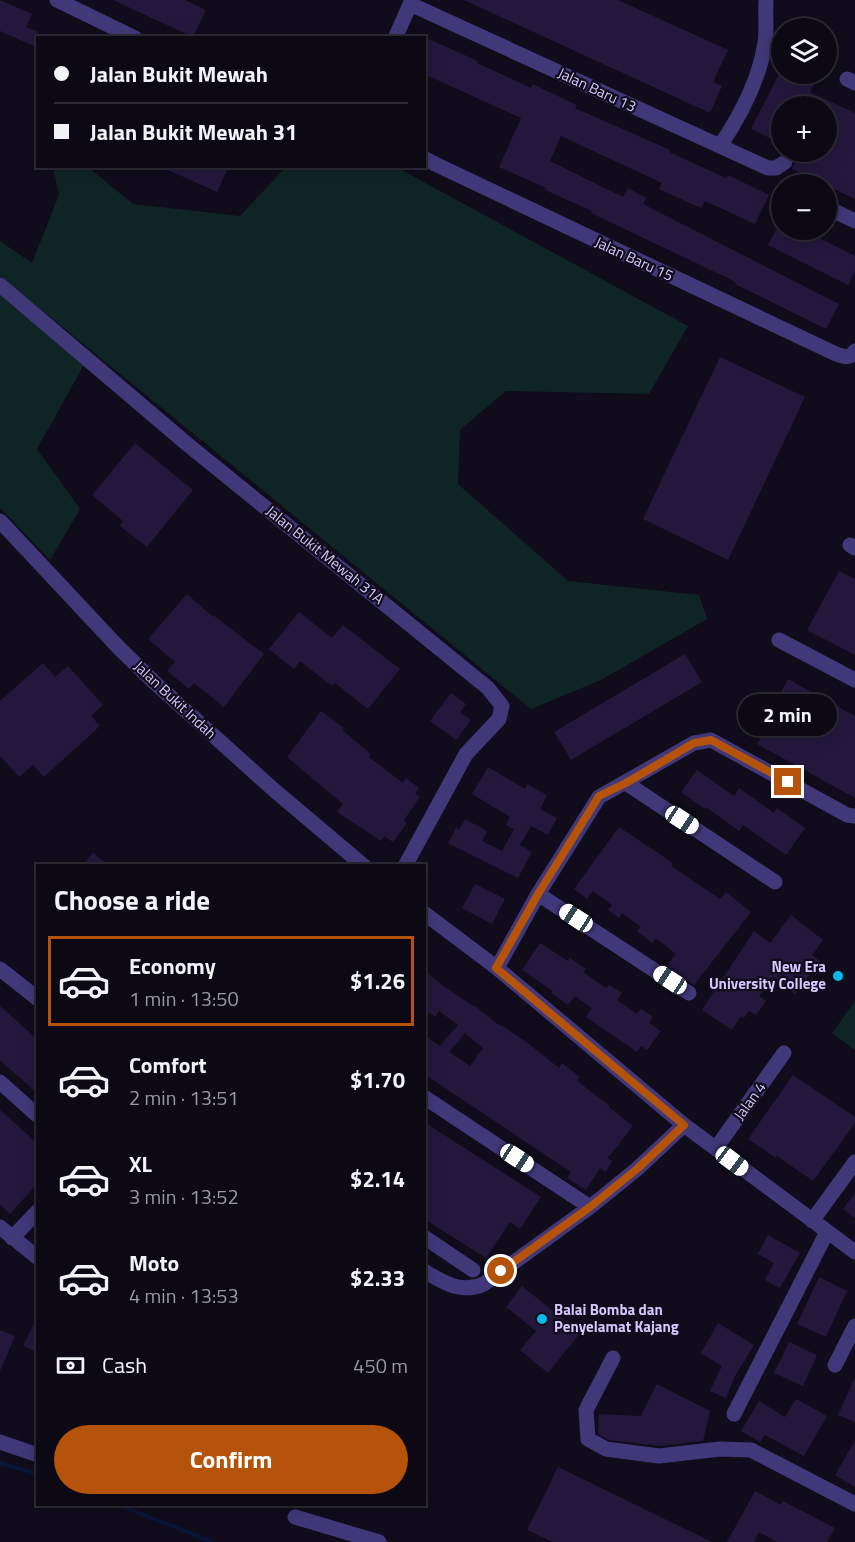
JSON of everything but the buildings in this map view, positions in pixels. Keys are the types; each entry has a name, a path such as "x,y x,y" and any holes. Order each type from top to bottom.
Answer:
{"street":[{"path":"57,0 131,36"},
{"path":"720,147 737,122 753,88 765,43 765,0"},
{"path":"396,36 411,2"},
{"name":"Jalan Baru 13","path":"411,2 768,168 776,168 784,162"},
{"name":"Jalan Baru 15","path":"426,159 456,175 850,354"},
{"path":"837,212 855,221"},
{"name":"Jalan Bukit Mewah 31A","path":"0,285 187,444 488,688 502,706 499,719 466,754 406,864"},
{"name":"Jalan Bukit Indah","path":"0,521 154,682 274,790 362,864"},
{"path":"779,640 855,680"},
{"path":"496,968 538,894 599,796 626,783 694,743 711,740 847,815 855,816"},
{"path":"626,783 775,882"},
{"path":"538,894 689,993"},
{"path":"426,915 496,968 684,1125 855,1252"},
{"path":"0,969 36,997"},
{"name":"Jalan 4","path":"716,1148 784,1053"},
{"path":"0,1082 36,1114"},
{"path":"426,1098 590,1207"},
{"path":"426,1272 456,1288 473,1288 484,1284 590,1207 637,1169 684,1125"},
{"path":"812,1221 855,1162"},
{"path":"12,1238 36,1213"},
{"path":"0,1227 36,1256"},
{"path":"734,1414 827,1232"},
{"path":"426,1238 473,1270"},
{"path":"835,1365 855,1326"},
{"path":"613,1358 586,1410 588,1438 606,1449 659,1456 720,1449 751,1450 855,1504"},
{"path":"0,1442 36,1454"},
{"path":"295,1517 379,1542"}],"green space":[{"path":"53,168 89,168 133,204 240,216 285,168 398,168 688,326 649,394 506,391 460,430 458,484 568,581 699,595 707,619 601,680 531,709 0,276 0,241 32,263 59,195"},
{"path":"0,293 84,365 37,449 80,509 50,560 0,508"},
{"path":"855,1001 855,1050 832,1033"}],"waterway":[{"path":"0,1463 36,1473"},
{"path":"121,1506 213,1542"}],"place":[{"name":"New Era University College","path":"838,976"},
{"name":"Balai Bomba dan Penyelamat Kajang","path":"542,1319"}],"route":[{"path":"501,1271 590,1207 637,1169 684,1125 496,968 538,894 599,796 626,783 694,743 711,740 788,782"}]}
